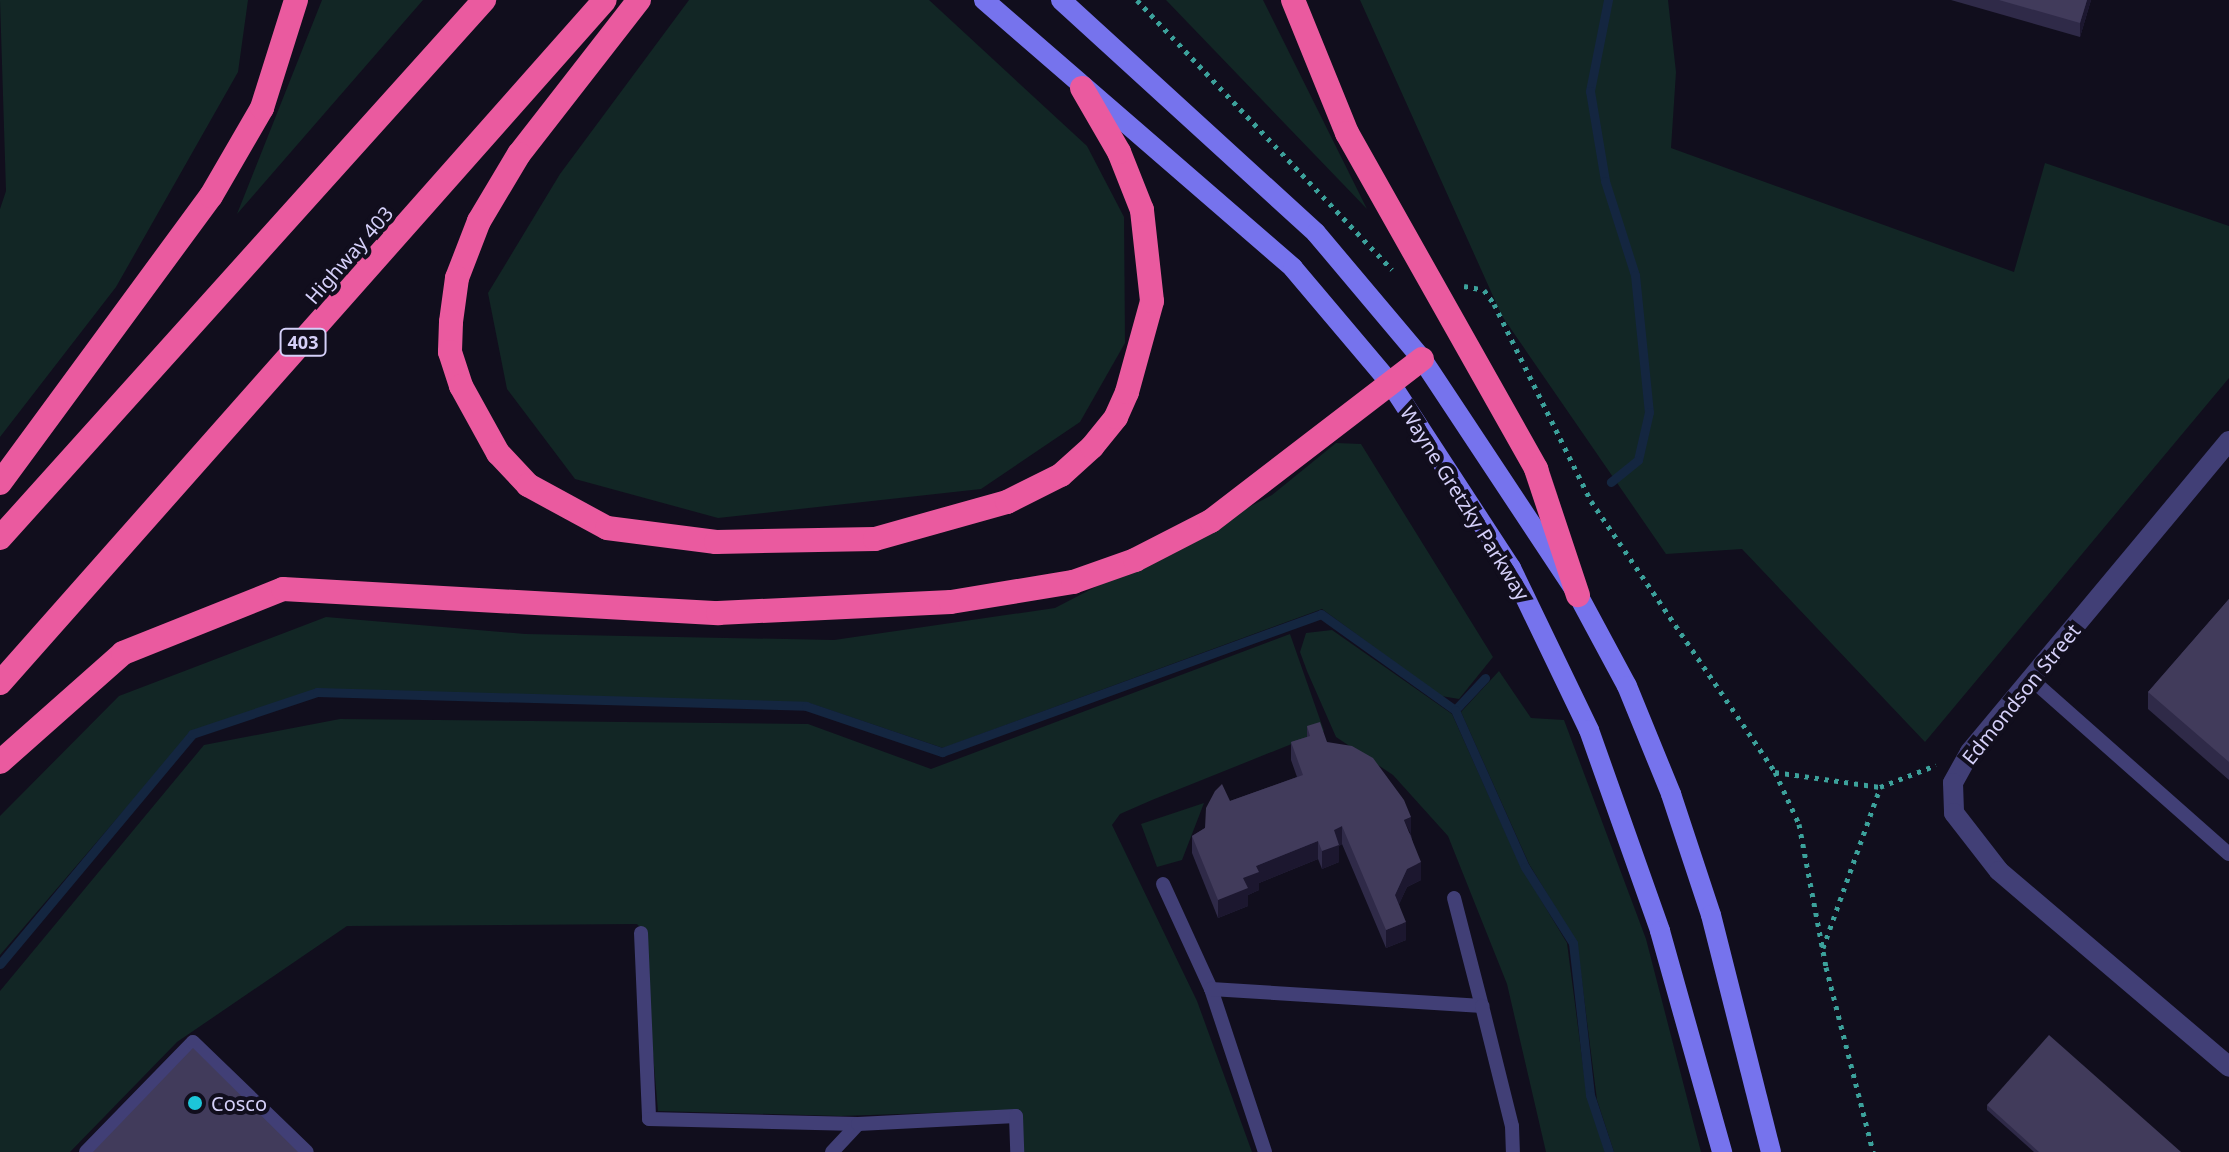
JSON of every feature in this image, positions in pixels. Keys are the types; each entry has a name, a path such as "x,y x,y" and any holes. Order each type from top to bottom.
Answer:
{"highway":[{"path":"0,483 211,196 262,108 296,0"},
{"path":"0,538 484,0"},
{"name":"Highway 403","path":"0,683 605,0"},
{"path":"639,0 519,154 479,221 457,278 451,322 450,352 461,386 498,453 528,485 607,528 716,542 875,539 1007,502 1061,475 1092,447 1116,417 1127,392 1152,301 1142,210 1119,152 1082,88"},
{"path":"1293,0 1347,133 1536,469 1578,595"},
{"path":"0,762 123,653 283,589 718,613 951,602 1073,582 1135,560 1211,521 1422,359"}],"main road":[{"name":"Wayne Gretzky Parkway","path":"984,0 1293,268 1391,384 1511,568 1589,730 1660,931 1722,1152"},
{"name":"Wayne Gretzky Parkway","path":"1061,0 1316,233 1422,359 1578,595 1627,686 1676,809 1711,915 1771,1152"}],"street":[{"name":"Edmondson Street","path":"2227,447 1970,752 1953,783 1954,813 1970,840 1999,871 2229,1067"}],"lane":[{"path":"2031,679 2229,854"},
{"path":"1163,884 1211,989 1265,1152"},
{"path":"1454,898 1512,1126 1513,1152"},
{"path":"641,933 649,1119 858,1124 1016,1116 1017,1152"},
{"path":"1211,989 1482,1006"},
{"path":"86,1152 193,1042 307,1152"},
{"path":"832,1152 858,1124"}],"path":[{"path":"1775,772 1880,787 1970,752"},
{"path":"1823,949 1880,787"}],"green space":[{"path":"0,0 248,0 238,72 116,287 0,437 0,209 6,191"},
{"path":"322,0 423,0 237,214"},
{"path":"689,0 929,0 1087,146 1124,217 1125,343 1080,422 981,489 718,518 575,479 507,389 488,293 560,174"},
{"path":"1166,0 1263,0 1367,209"},
{"path":"1360,0 1668,0 1676,72 1671,148 2014,272 2045,163 2229,226 2229,378 1925,742 1742,549 1666,554 1502,316"},
{"path":"1336,443 1361,444 1493,657 1459,699 1441,696 1322,609 943,748 809,703 318,689 191,732 0,955 0,816 119,696 326,617 525,634 834,640 1055,608 1272,495"},
{"path":"1332,630 1452,714 1520,865 1567,943 1587,1096 1605,1152 1546,1152 1507,984 1448,836 1393,775 1336,737 1307,671 1300,652 1306,633"},
{"path":"1290,634 1324,731 1120,814 1112,825 1197,1001 1252,1152 1021,1152 1015,1110 841,1116 658,1111 642,929 637,924 347,926 177,1042 70,1152 0,1152 0,991 204,745 340,719 808,724 931,769"},
{"path":"1499,671 1531,718 1564,720 1646,939 1701,1152 1614,1152 1597,1100 1577,943 1529,864 1461,712"},
{"path":"1204,803 1182,860 1157,867 1141,824"}],"building":[{"path":"1999,0 2087,0 2080,23"},
{"path":"2229,599 2229,762 2148,692"},
{"path":"1320,722 1327,742 1352,746 1373,758 1404,800 1411,817 1404,820 1421,862 1407,869 1395,895 1406,922 1386,930 1342,826 1334,830 1339,845 1322,851 1318,841 1256,866 1259,872 1243,878 1248,888 1218,900 1192,836 1205,828 1206,808 1222,784 1230,801 1303,775 1291,742 1310,736 1307,726"},
{"path":"2049,1035 2181,1152 2039,1152 1987,1105"},
{"name":"Cosco","path":"193,1048 298,1152 93,1152"}],"waterway":[{"path":"1608,0 1590,91 1605,181 1635,275 1649,412 1638,460 1611,482"},
{"path":"0,964 192,734 317,692 806,706 942,752 1321,614 1455,710 1525,867 1573,943 1590,1095 1609,1152"},
{"path":"1455,710 1485,678"}],"place":[{"name":"Cosco","path":"195,1103"}]}
